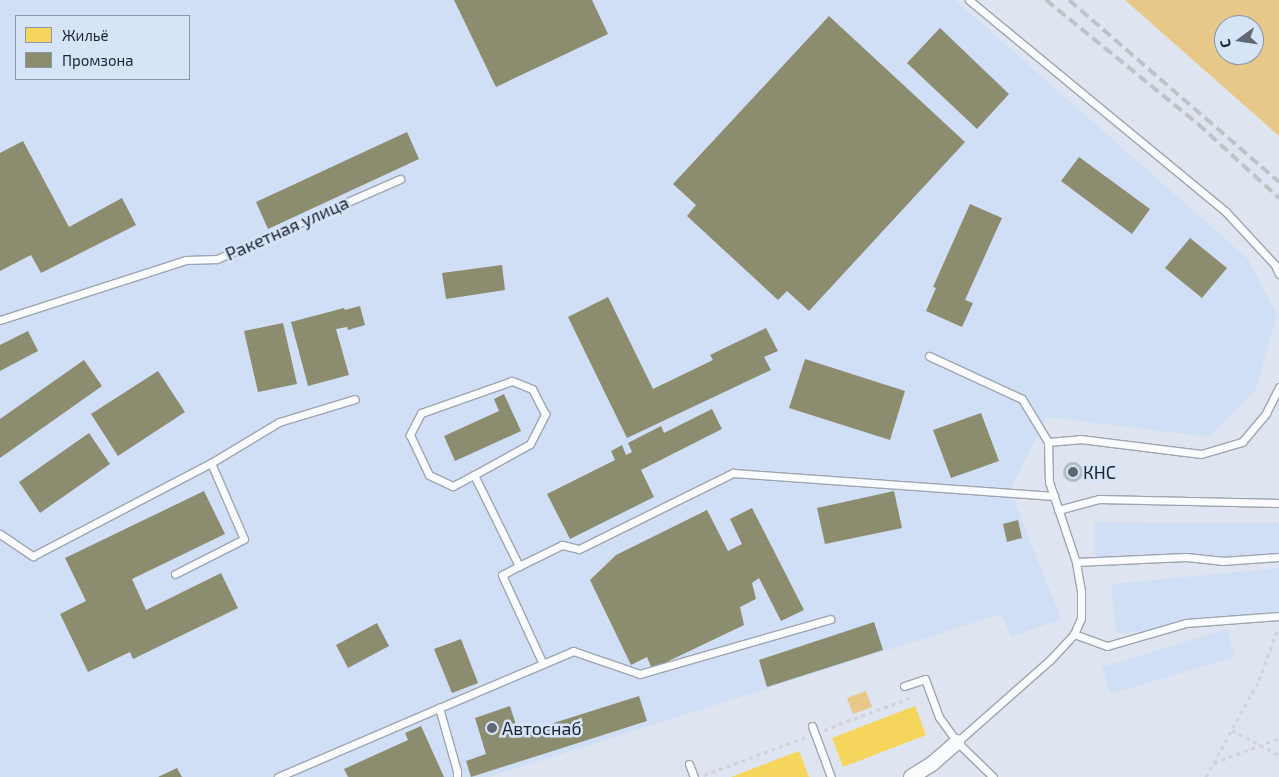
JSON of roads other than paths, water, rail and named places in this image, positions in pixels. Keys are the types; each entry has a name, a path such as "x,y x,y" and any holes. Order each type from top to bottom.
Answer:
{"street":[{"path":"911,777 933,763 957,742"}],"lane":[{"path":"969,0 1226,212 1275,264 1279,274"},
{"name":"Ракетная улица","path":"0,320 186,260 217,259 400,179"},
{"path":"929,356 1022,399 1048,442 1049,482 1076,562 1081,591 1081,618 1074,634 1043,666 957,742"},
{"path":"512,381 532,389 545,414 530,444 474,475 453,486 429,475 410,436 421,412 512,381"},
{"path":"1048,442 1080,439 1201,454 1242,442 1266,413 1279,387"},
{"path":"0,534 33,556 211,463 279,422 356,399"},
{"path":"175,574 244,539 211,463"},
{"path":"543,664 502,574 562,545 579,549 733,473 1054,496"},
{"path":"474,475 519,566"},
{"path":"1058,510 1099,499 1279,503"},
{"path":"1076,562 1186,557 1222,561 1279,557"},
{"path":"1074,634 1107,646 1186,623 1279,616"},
{"path":"278,777 573,651 640,674 830,619"},
{"path":"904,686 925,679 939,717 957,742 993,777"},
{"path":"439,708 457,771 457,777"},
{"path":"812,726 831,777"},
{"path":"689,764 694,777"}],"railway":[{"path":"1046,0 1198,124 1279,198"},
{"path":"1069,0 1279,182"}],"place":[{"name":"КНС","path":"1073,472"},
{"name":"Автоснаб","path":"492,728"}]}
